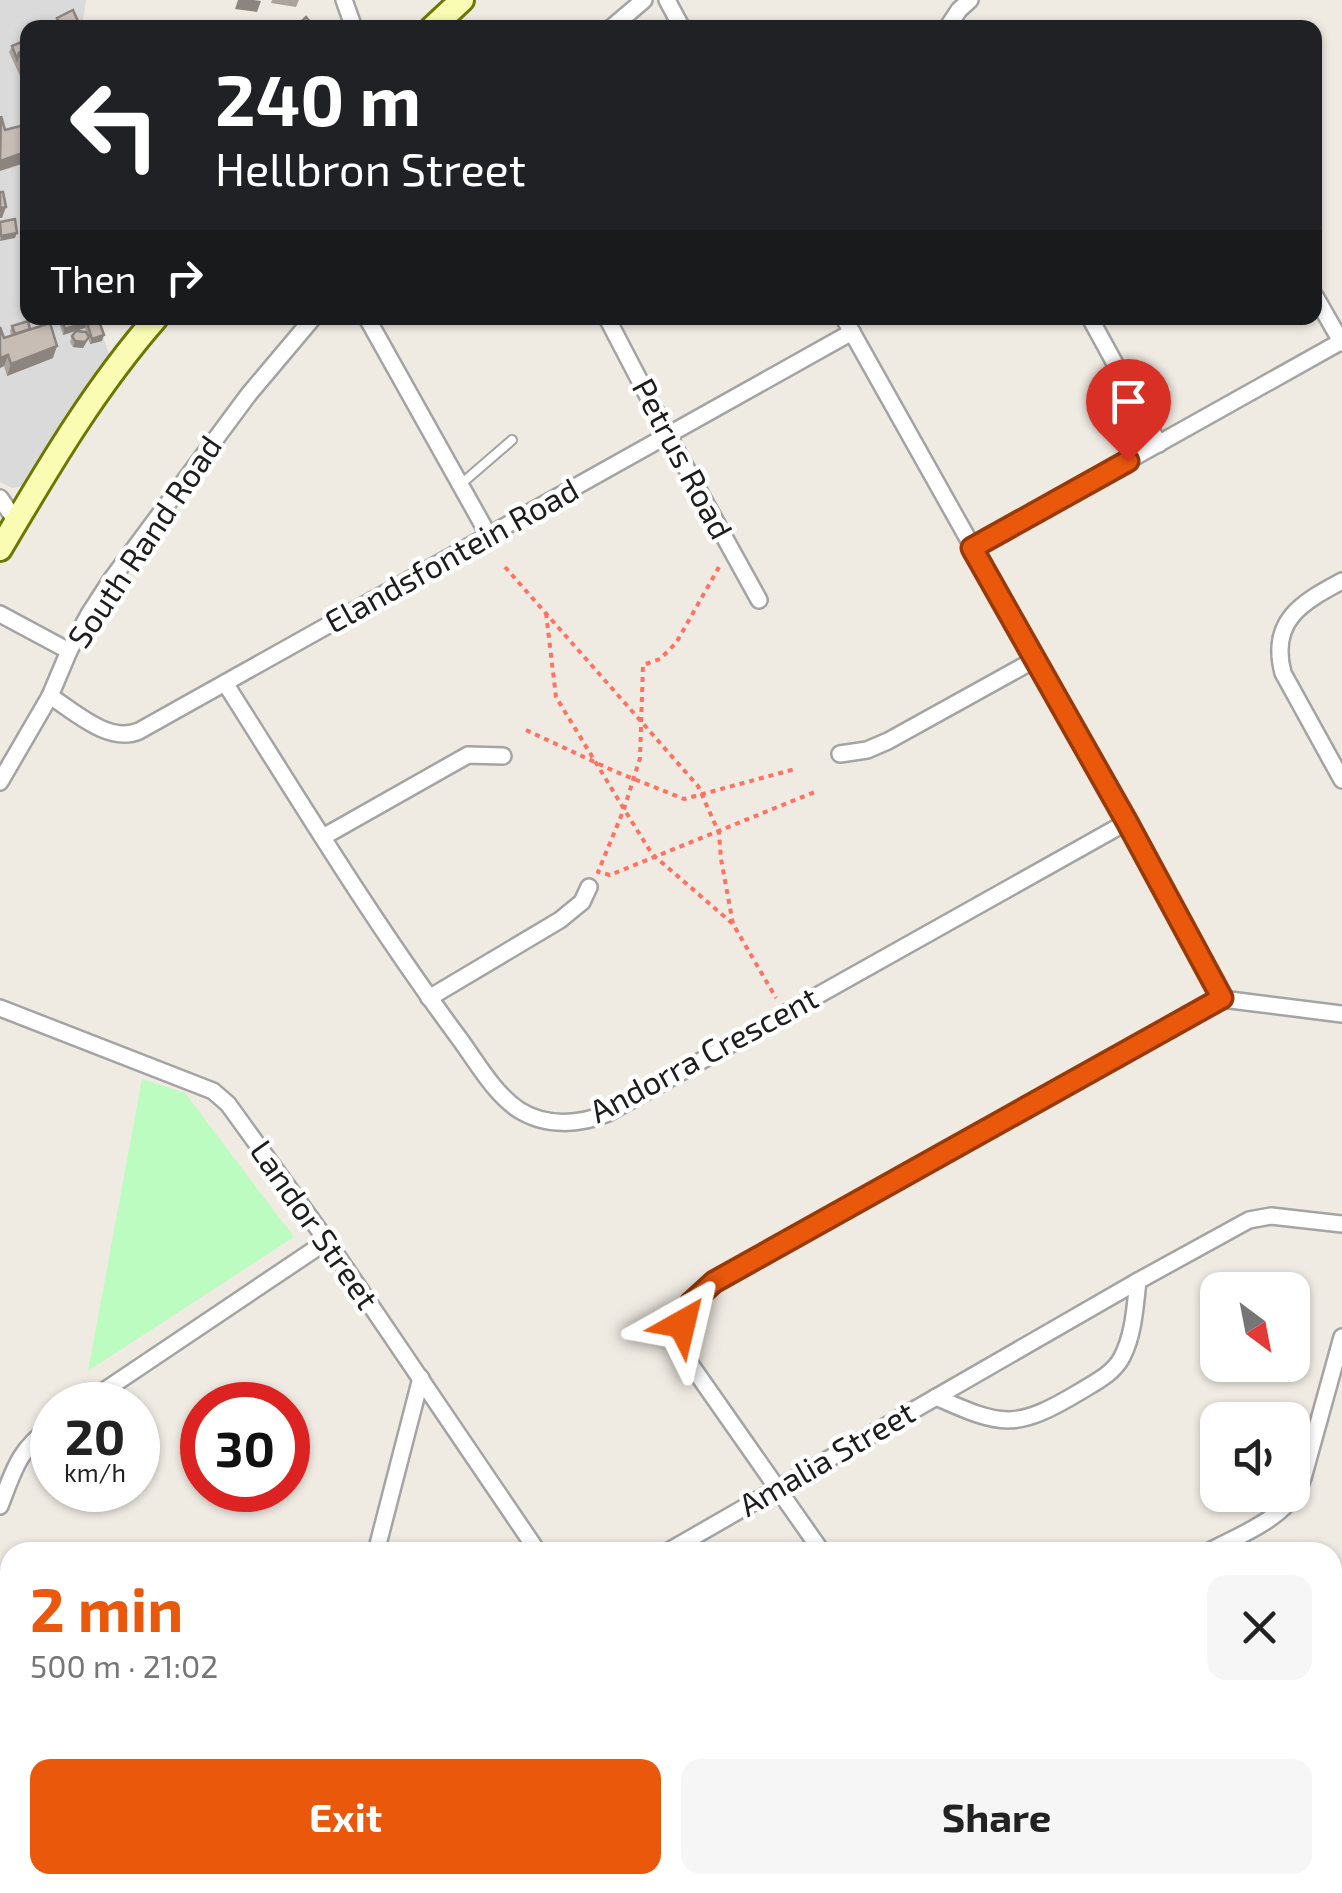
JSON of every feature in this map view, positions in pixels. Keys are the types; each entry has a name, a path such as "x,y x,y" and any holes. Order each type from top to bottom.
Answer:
{"main road":[{"path":"441,20 462,0"},
{"path":"0,548 96,392 150,325"}],"street":[{"path":"620,20 644,0"},
{"path":"952,20 970,0"},
{"path":"972,548 1342,342 1322,308"},
{"name":"South Rand Road","path":"0,782 50,696 69,651 100,597 248,394 307,325"},
{"path":"372,325 489,536"},
{"name":"Petrus Road","path":"611,325 759,600"},
{"path":"848,325 1222,998"},
{"name":"Elandsfontein Road","path":"50,696 110,732 131,735 668,435 848,325"},
{"path":"1094,325 1159,444"},
{"path":"0,498 16,522"},
{"path":"1342,581 1297,608 1284,628 1280,660 1283,673 1342,780"},
{"path":"0,614 69,651"},
{"path":"840,754 867,750 888,741 1036,660"},
{"name":"Andorra Crescent","path":"226,683 429,998 502,1096 522,1112 543,1120 592,1120 1127,822"},
{"path":"323,837 468,754 504,756"},
{"path":"429,998 560,920 582,902 589,888"},
{"path":"815,1542 684,1355 684,1314 696,1298 714,1282 1222,998 1342,1014"},
{"name":"Landor Street","path":"0,1008 218,1094 228,1104 271,1160 531,1542"},
{"name":"Amalia Street","path":"685,1542 1249,1220 1271,1216 1342,1224"},
{"path":"117,1382 327,1241"},
{"name":"Amalia Street","path":"936,1397 976,1415 999,1420 1024,1419 1060,1404 1117,1365 1129,1338 1138,1281"},
{"path":"1226,1542 1280,1512 1293,1499 1303,1478 1342,1336"},
{"path":"379,1542 420,1378"},
{"path":"0,1506 17,1461 30,1444"}],"lane":[{"path":"461,484 512,440"}],"path":[{"path":"719,566 676,643 660,659 642,665 640,758 598,872 610,875 817,790"},
{"path":"506,568 698,786 718,831 733,924"},
{"path":"546,612 556,697 655,856 733,924 776,998"},
{"path":"526,730 684,799 795,769"}],"shaded area":[{"path":"0,0 86,0 83,20 20,20 20,325 99,325 111,360 30,481 12,488 0,482"}],"green space":[{"path":"142,1079 185,1093 294,1237 88,1371"}],"building":[{"path":"73,10 77,20 58,20"},
{"path":"20,43 17,59 12,46"},
{"path":"1,116 5,130 20,126 20,154 0,161"},
{"path":"3,192 6,207 0,208"},
{"path":"15,219 17,233 1,236 0,222"},
{"path":"29,325 30,329 15,334 12,326"},
{"path":"51,325 57,346 11,364 8,355 0,358 0,327 4,338"},
{"path":"88,325 100,325 104,335 92,339"},
{"path":"76,331 86,332 89,337 85,342 75,341 72,336"}],"route":[{"path":"682,1324 691,1303 714,1282 1222,998 972,548 1128,461"}]}
